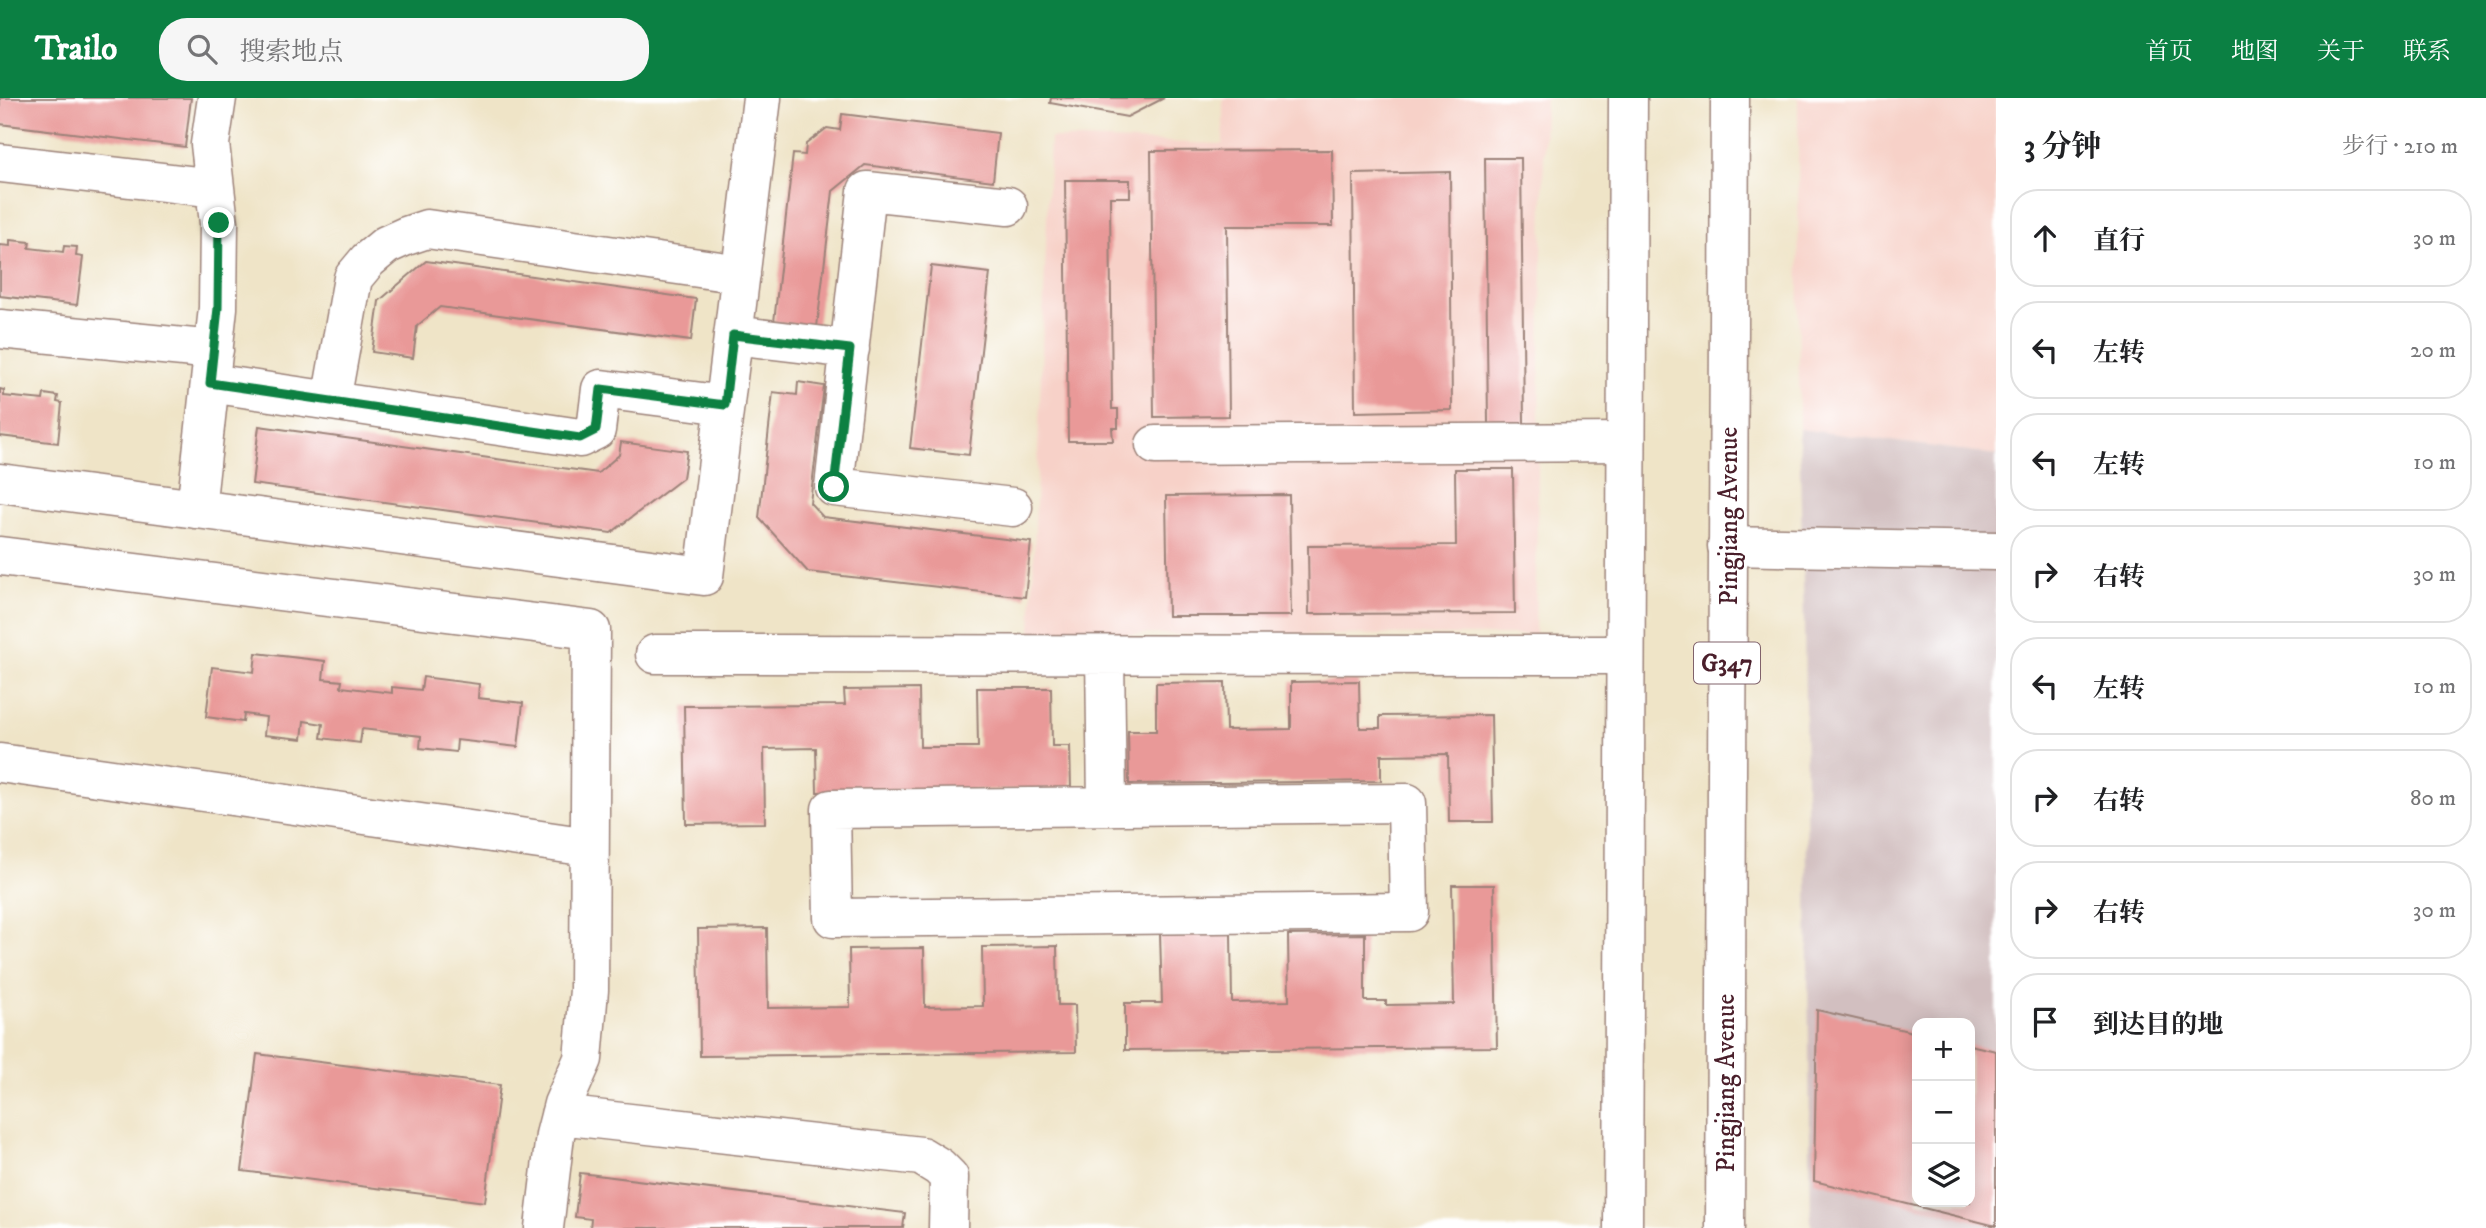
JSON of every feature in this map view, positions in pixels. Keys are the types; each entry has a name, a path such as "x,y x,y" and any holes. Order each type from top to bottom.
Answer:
{"main road":[{"path":"197,509 218,296 219,223 210,144 216,98"},
{"path":"0,483 704,576 762,98"},
{"path":"1623,1228 1628,98"},
{"name":"Pingjiang Avenue","path":"1725,1228 1730,98"},
{"path":"0,163 215,188"},
{"path":"1008,206 867,191 834,487 1013,508"},
{"path":"331,401 354,278 368,260 386,245 427,229 741,274"},
{"path":"0,329 212,366 331,401 580,438 596,430 601,389 725,405"},
{"path":"733,335 850,349"},
{"path":"1156,445 1626,442"},
{"path":"1727,546 1996,551"},
{"path":"0,556 591,630 589,990 583,1059 560,1115 555,1135 544,1228"},
{"path":"655,654 1625,655"},
{"path":"1105,655 1108,806"},
{"path":"0,763 589,848"},
{"path":"1407,803 1409,912 833,918 831,809 1108,806 1407,803"},
{"path":"560,1115 921,1156 949,1177 948,1228"}],"shaded area":[{"path":"1223,98 1545,98 1535,635 1031,634 1050,138 1223,144"},
{"path":"1798,98 1996,98 1996,455 1799,429"},
{"path":"1799,429 1996,455 1996,1228 1811,1228 1804,620"}],"building":[{"path":"0,98 191,98 185,147 0,124"},
{"path":"1051,98 1164,98 1127,117 1050,103"},
{"path":"842,114 998,133 993,181 865,165 833,191 817,327 774,322 793,154 805,155 806,144 827,128 840,130"},
{"path":"1332,150 1333,226 1227,226 1229,416 1154,417 1151,151"},
{"path":"1485,158 1521,158 1524,423 1488,424"},
{"path":"1450,172 1452,410 1355,412 1353,174"},
{"path":"1065,180 1130,180 1130,197 1110,197 1112,409 1118,409 1118,428 1112,428 1113,441 1068,441"},
{"path":"10,240 30,242 29,248 63,252 64,246 77,247 76,256 83,257 77,305 0,296 0,245 10,246"},
{"path":"426,261 696,299 691,341 440,307 417,326 413,358 372,352 379,301"},
{"path":"931,266 990,273 969,455 910,448"},
{"path":"798,382 824,386 810,503 823,517 1031,542 1025,597 808,572 759,518 773,392 797,395"},
{"path":"0,389 4,390 4,396 43,400 44,394 58,396 57,402 62,403 58,443 0,436"},
{"path":"259,426 598,473 619,455 621,442 687,451 683,478 611,533 252,484"},
{"path":"1455,469 1513,469 1515,613 1309,614 1308,546 1456,545"},
{"path":"1289,495 1291,616 1168,616 1166,496"},
{"path":"256,653 325,661 323,679 342,681 341,687 392,693 392,687 421,690 423,677 479,684 478,698 523,703 518,747 457,740 456,752 420,748 421,736 362,729 360,743 321,738 323,724 304,721 302,739 264,735 266,717 244,714 243,722 206,717 212,667 254,672"},
{"path":"1359,681 1360,728 1380,728 1380,716 1491,715 1493,822 1449,822 1448,754 1381,755 1381,781 1129,784 1128,731 1156,731 1156,683 1225,682 1226,730 1291,729 1291,682"},
{"path":"977,688 1051,688 1052,746 1070,746 1071,789 817,792 816,748 764,749 765,823 686,824 684,706 845,705 844,690 919,689 920,747 978,747"},
{"path":"1452,885 1494,885 1497,1047 1125,1050 1125,1003 1162,1003 1160,933 1231,933 1232,1002 1289,1001 1288,935 1365,934 1365,1001 1386,1001 1386,1005 1454,1004"},
{"path":"767,928 768,1008 850,1007 849,949 924,948 925,1007 983,1006 982,947 1057,946 1058,1005 1075,1005 1076,1052 700,1056 698,929"},
{"path":"1817,1010 1912,1032 1912,1205 1814,1181"},
{"path":"1975,1046 1996,1051 1996,1226 1919,1207 1975,1207"},
{"path":"257,1054 500,1085 485,1202 242,1171"},
{"path":"580,1173 905,1213 903,1228 590,1228 591,1219 575,1217"}],"route":[{"path":"219,223 218,308 210,383 580,438 596,430 601,389 725,405 733,335 850,349 834,487"}]}
